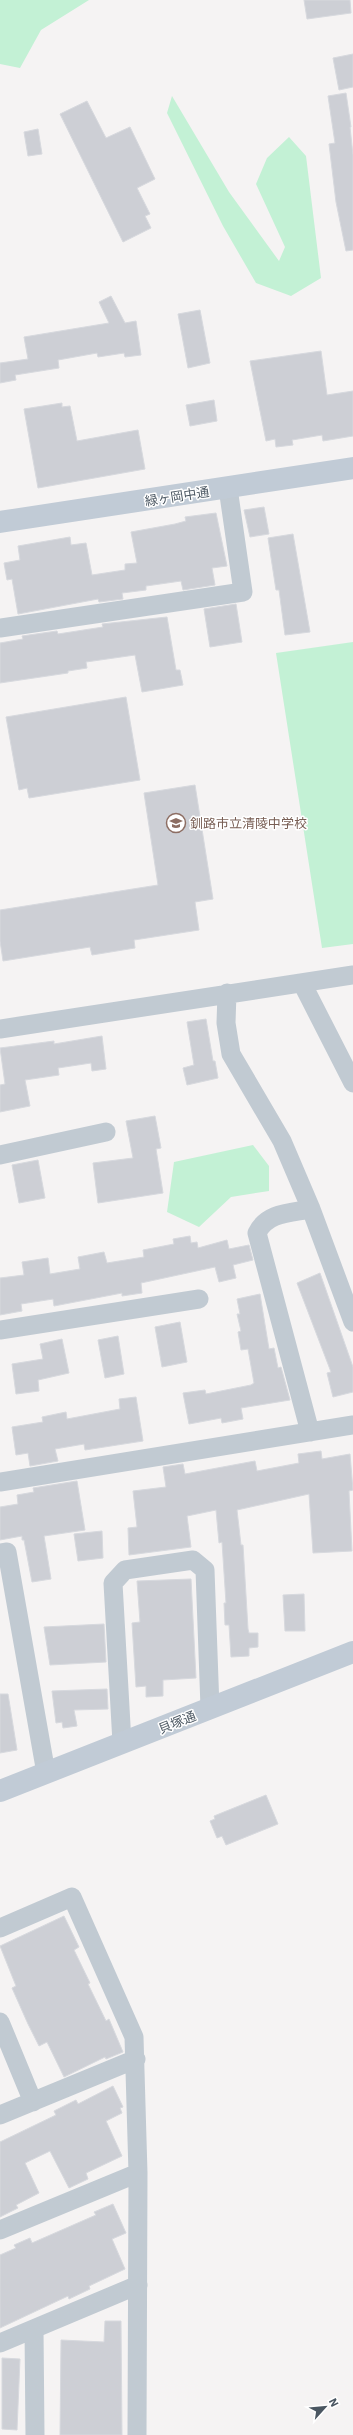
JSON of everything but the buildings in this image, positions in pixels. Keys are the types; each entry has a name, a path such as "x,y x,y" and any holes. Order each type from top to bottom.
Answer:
{"street":[{"name":"緑ヶ岡中通","path":"0,522 353,468"},
{"path":"0,628 243,592 228,488"},
{"path":"0,1029 227,993 353,975"},
{"path":"302,983 353,1083"},
{"path":"227,993 226,1022 231,1054 282,1141 311,1209 353,1322"},
{"path":"0,1155 106,1132"},
{"path":"310,1432 258,1233 262,1224 276,1215 311,1209"},
{"path":"0,1330 199,1299"},
{"path":"0,1482 353,1425"},
{"path":"0,1553 7,1552 46,1773"},
{"path":"122,1743 114,1583 125,1570 193,1560 205,1570 210,1708"},
{"name":"貝塚通","path":"0,1791 353,1652"},
{"path":"0,1928 72,1897 134,2037 136,2059 138,2173 137,2435"},
{"path":"0,2022 34,2102"},
{"path":"0,2115 136,2059"},
{"path":"0,2230 138,2173"},
{"path":"0,2343 138,2285"},
{"path":"34,2329 35,2435"}],"green space":[{"path":"0,0 89,0 41,30 20,68 0,64"},
{"path":"172,96 229,192 279,261 285,247 256,184 267,158 289,137 306,156 321,278 291,296 256,283 223,226 167,113"},
{"path":"353,642 353,944 322,948 276,653"},
{"path":"253,1145 269,1166 269,1191 231,1197 199,1227 167,1212 174,1162"}],"place":[{"name":"釧路市立清陵中学校","path":"176,823"}]}
